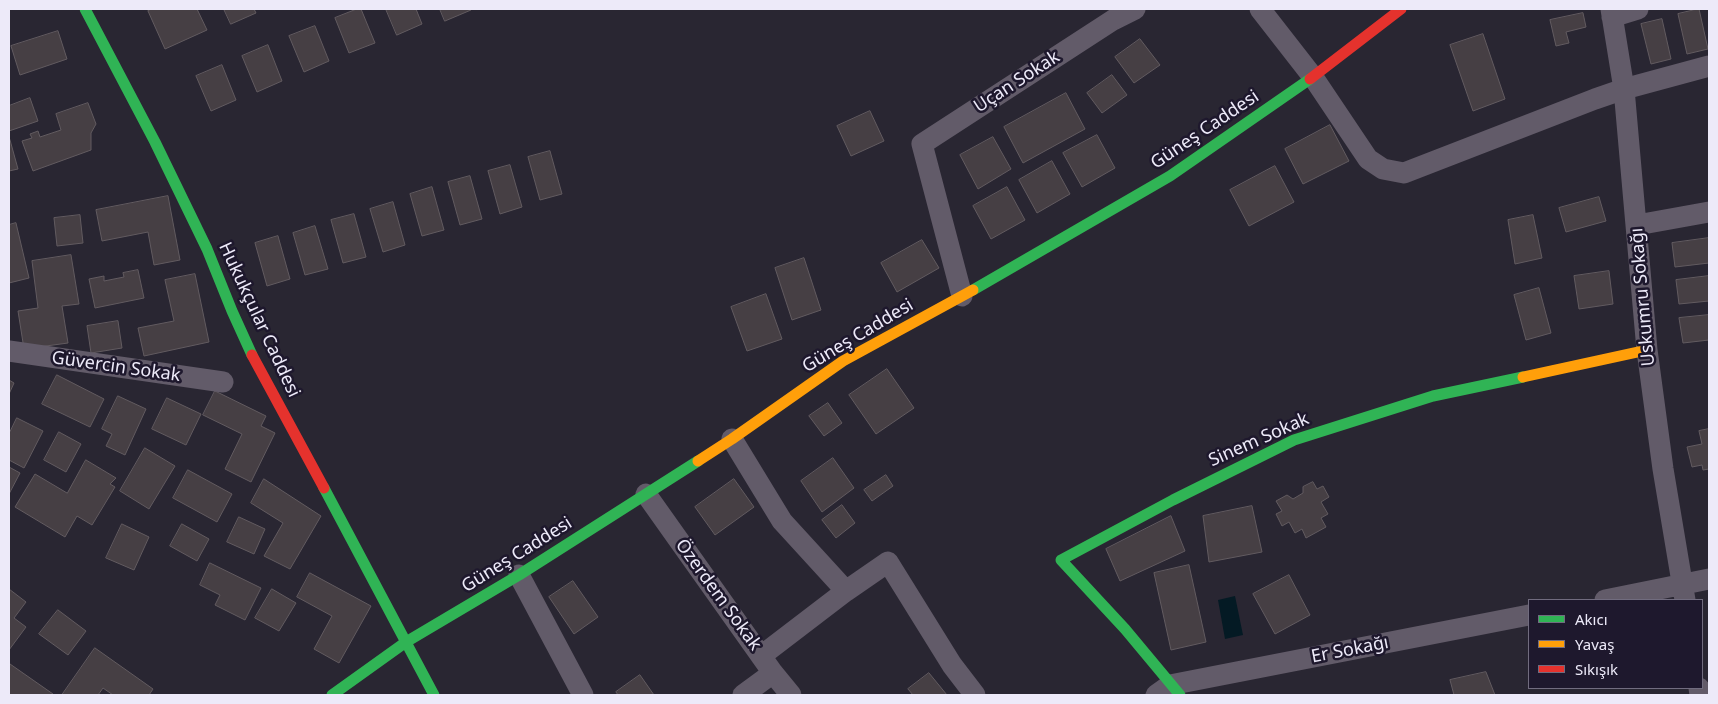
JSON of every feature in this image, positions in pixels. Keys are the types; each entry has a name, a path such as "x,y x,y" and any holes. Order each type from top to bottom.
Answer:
{"street":[{"name":"Hukukçular Caddesi","path":"85,9 155,142 207,249 232,311 260,372 434,695"},
{"name":"Uçan Sokak","path":"962,296 922,144 1113,20 1135,9"},
{"path":"1260,9 1313,77 1368,158 1383,169 1404,173 1624,89 1709,66"},
{"name":"Güneş Caddesi","path":"332,695 406,642 519,575 732,439 843,362 1170,176 1313,77 1401,9"},
{"path":"1612,13 1638,9"},
{"name":"Uskumru Sokağı","path":"1612,13 1624,89 1648,350 1663,469 1683,593"},
{"path":"1636,225 1709,212"},
{"name":"Sinem Sokak","path":"1169,692 1126,629 1061,560 1173,500 1294,440 1433,396 1648,350"},
{"name":"Güvercin Sokak","path":"9,351 223,382"},
{"path":"732,439 782,521 846,591"},
{"name":"Özerdem Sokak","path":"646,494 791,695"},
{"path":"743,695 767,664 846,591 888,562 952,665 975,695"},
{"path":"519,575 583,695"},
{"path":"1616,599 1683,593 1709,579"},
{"name":"Er Sokağı","path":"1169,692 1528,615"}],"water":[{"path":"1235,596 1243,635 1225,639 1218,600"}],"building":[{"path":"152,9 197,9 207,30 165,49 148,11"},
{"path":"224,9 254,9 256,13 231,24"},
{"path":"361,9 375,43 349,53 335,18"},
{"path":"386,9 416,9 422,24 397,35"},
{"path":"440,9 470,9 471,10 445,21"},
{"path":"1699,9 1708,49 1687,54 1678,14"},
{"path":"1583,13 1586,27 1566,32 1569,43 1556,46 1550,20"},
{"path":"1662,19 1671,59 1651,64 1641,24"},
{"path":"315,26 329,61 304,72 289,36"},
{"path":"58,31 67,59 20,75 11,46"},
{"path":"1483,34 1505,99 1473,111 1450,45"},
{"path":"1140,39 1160,65 1134,83 1115,57"},
{"path":"268,45 282,81 257,92 242,56"},
{"path":"222,65 236,100 211,111 196,76"},
{"path":"1112,75 1127,95 1102,113 1087,93"},
{"path":"1066,93 1085,129 1023,163 1004,127"},
{"path":"30,98 38,121 9,131 9,106"},
{"path":"88,103 96,124 91,133 91,150 33,171 22,141 32,138 30,134 38,131 40,137 61,130 56,114"},
{"path":"870,111 884,141 851,156 837,126"},
{"path":"1330,125 1349,161 1303,184 1285,149"},
{"path":"1097,135 1115,168 1082,187 1063,153"},
{"path":"993,137 1011,169 978,189 960,155"},
{"path":"9,141 18,169 9,171"},
{"path":"550,151 562,194 540,200 528,157"},
{"path":"1052,161 1070,194 1037,213 1019,180"},
{"path":"510,165 522,207 500,214 488,171"},
{"path":"1275,166 1294,202 1249,226 1230,190"},
{"path":"470,176 482,219 460,225 448,182"},
{"path":"432,187 444,230 422,236 410,194"},
{"path":"1007,187 1025,220 991,239 973,206"},
{"path":"168,196 180,260 154,265 148,232 102,241 96,210"},
{"path":"1599,197 1606,221 1566,232 1559,208"},
{"path":"393,202 405,245 383,252 370,209"},
{"path":"354,214 366,257 343,263 331,220"},
{"path":"80,215 83,243 57,246 54,218"},
{"path":"1533,215 1542,258 1515,264 1508,220"},
{"path":"16,223 29,278 9,283 9,225"},
{"path":"315,226 328,269 305,275 293,233"},
{"path":"278,236 290,279 267,286 255,243"},
{"path":"1709,238 1709,263 1675,267 1672,243"},
{"path":"922,240 939,268 897,292 881,263"},
{"path":"71,255 79,304 62,306 68,343 24,349 18,311 38,308 32,261"},
{"path":"804,258 821,310 792,320 775,268"},
{"path":"138,270 144,298 95,308 89,279 104,276 104,281 124,277 123,273"},
{"path":"1609,271 1613,304 1579,309 1574,276"},
{"path":"195,274 209,342 144,356 138,328 174,321 165,280"},
{"path":"1709,276 1709,301 1679,304 1676,280"},
{"path":"1539,288 1551,333 1526,340 1514,295"},
{"path":"766,294 782,339 747,351 731,307"},
{"path":"1709,315 1709,340 1683,343 1679,318"},
{"path":"118,321 122,348 91,353 87,326"},
{"path":"887,369 914,408 876,434 849,395"},
{"path":"57,375 104,399 90,427 42,404"},
{"path":"9,380 14,383 9,394"},
{"path":"215,391 266,416 261,426 275,433 251,482 225,469 242,434 203,415"},
{"path":"118,396 146,409 125,455 106,446 112,434 102,429"},
{"path":"167,398 201,414 186,445 152,429"},
{"path":"828,403 842,423 824,436 809,416"},
{"path":"17,418 43,431 24,468 9,460 9,434"},
{"path":"1709,429 1709,469 1703,470 1702,465 1692,467 1687,447 1702,444 1699,431"},
{"path":"59,432 81,444 66,472 44,460"},
{"path":"145,448 175,466 149,509 120,491"},
{"path":"833,458 854,488 822,512 801,481"},
{"path":"86,460 116,478 110,484 115,487 92,525 77,516 65,537 15,507 35,474 67,493"},
{"path":"9,467 20,473 9,494"},
{"path":"188,470 232,494 217,522 173,498"},
{"path":"886,475 893,486 872,501 864,490"},
{"path":"264,479 321,516 290,569 264,556 283,523 251,503"},
{"path":"734,479 754,507 715,535 695,507"},
{"path":"1313,482 1317,489 1323,486 1329,497 1321,502 1328,514 1321,518 1326,527 1306,538 1302,529 1295,533 1289,522 1282,526 1276,514 1282,511 1276,501 1287,495 1293,499 1303,493 1303,487"},
{"path":"842,505 855,523 836,538 822,520"},
{"path":"1252,506 1262,552 1209,562 1203,516"},
{"path":"1171,516 1185,551 1120,581 1106,549"},
{"path":"239,517 265,529 254,554 227,542"},
{"path":"122,524 149,537 134,570 106,558"},
{"path":"182,524 209,539 197,561 170,546"},
{"path":"210,563 261,588 245,620 215,605 220,595 200,585"},
{"path":"1189,565 1206,642 1171,650 1154,573"},
{"path":"310,573 371,606 339,663 314,649 332,616 297,597"},
{"path":"1289,575 1310,615 1275,634 1253,594"},
{"path":"573,581 598,617 574,634 549,597"},
{"path":"9,589 26,602 14,618 26,627 9,650"},
{"path":"272,589 296,603 279,631 255,618"},
{"path":"58,610 86,631 68,655 39,634"},
{"path":"95,648 153,689 149,695 113,695 103,688 98,695 62,695"},
{"path":"10,664 53,694 53,695 9,695"},
{"path":"1486,672 1495,695 1454,695 1450,680"},
{"path":"929,673 947,695 913,695 908,689"},
{"path":"640,675 654,695 618,695 616,692"}],"traffic: fast":[{"path":"85,9 155,142 207,249 252,355"},
{"path":"973,290 1170,176 1310,79"},
{"path":"1180,695 1125,629 1061,560 1173,500 1294,440 1433,396 1523,377"},
{"path":"332,695 406,642 519,575 698,461"},
{"path":"324,488 434,695"}],"traffic: slow":[{"path":"698,461 843,361 973,290"},
{"path":"1523,377 1647,350"}],"traffic: jam":[{"path":"1310,79 1401,9"},
{"path":"252,355 324,488"}]}
